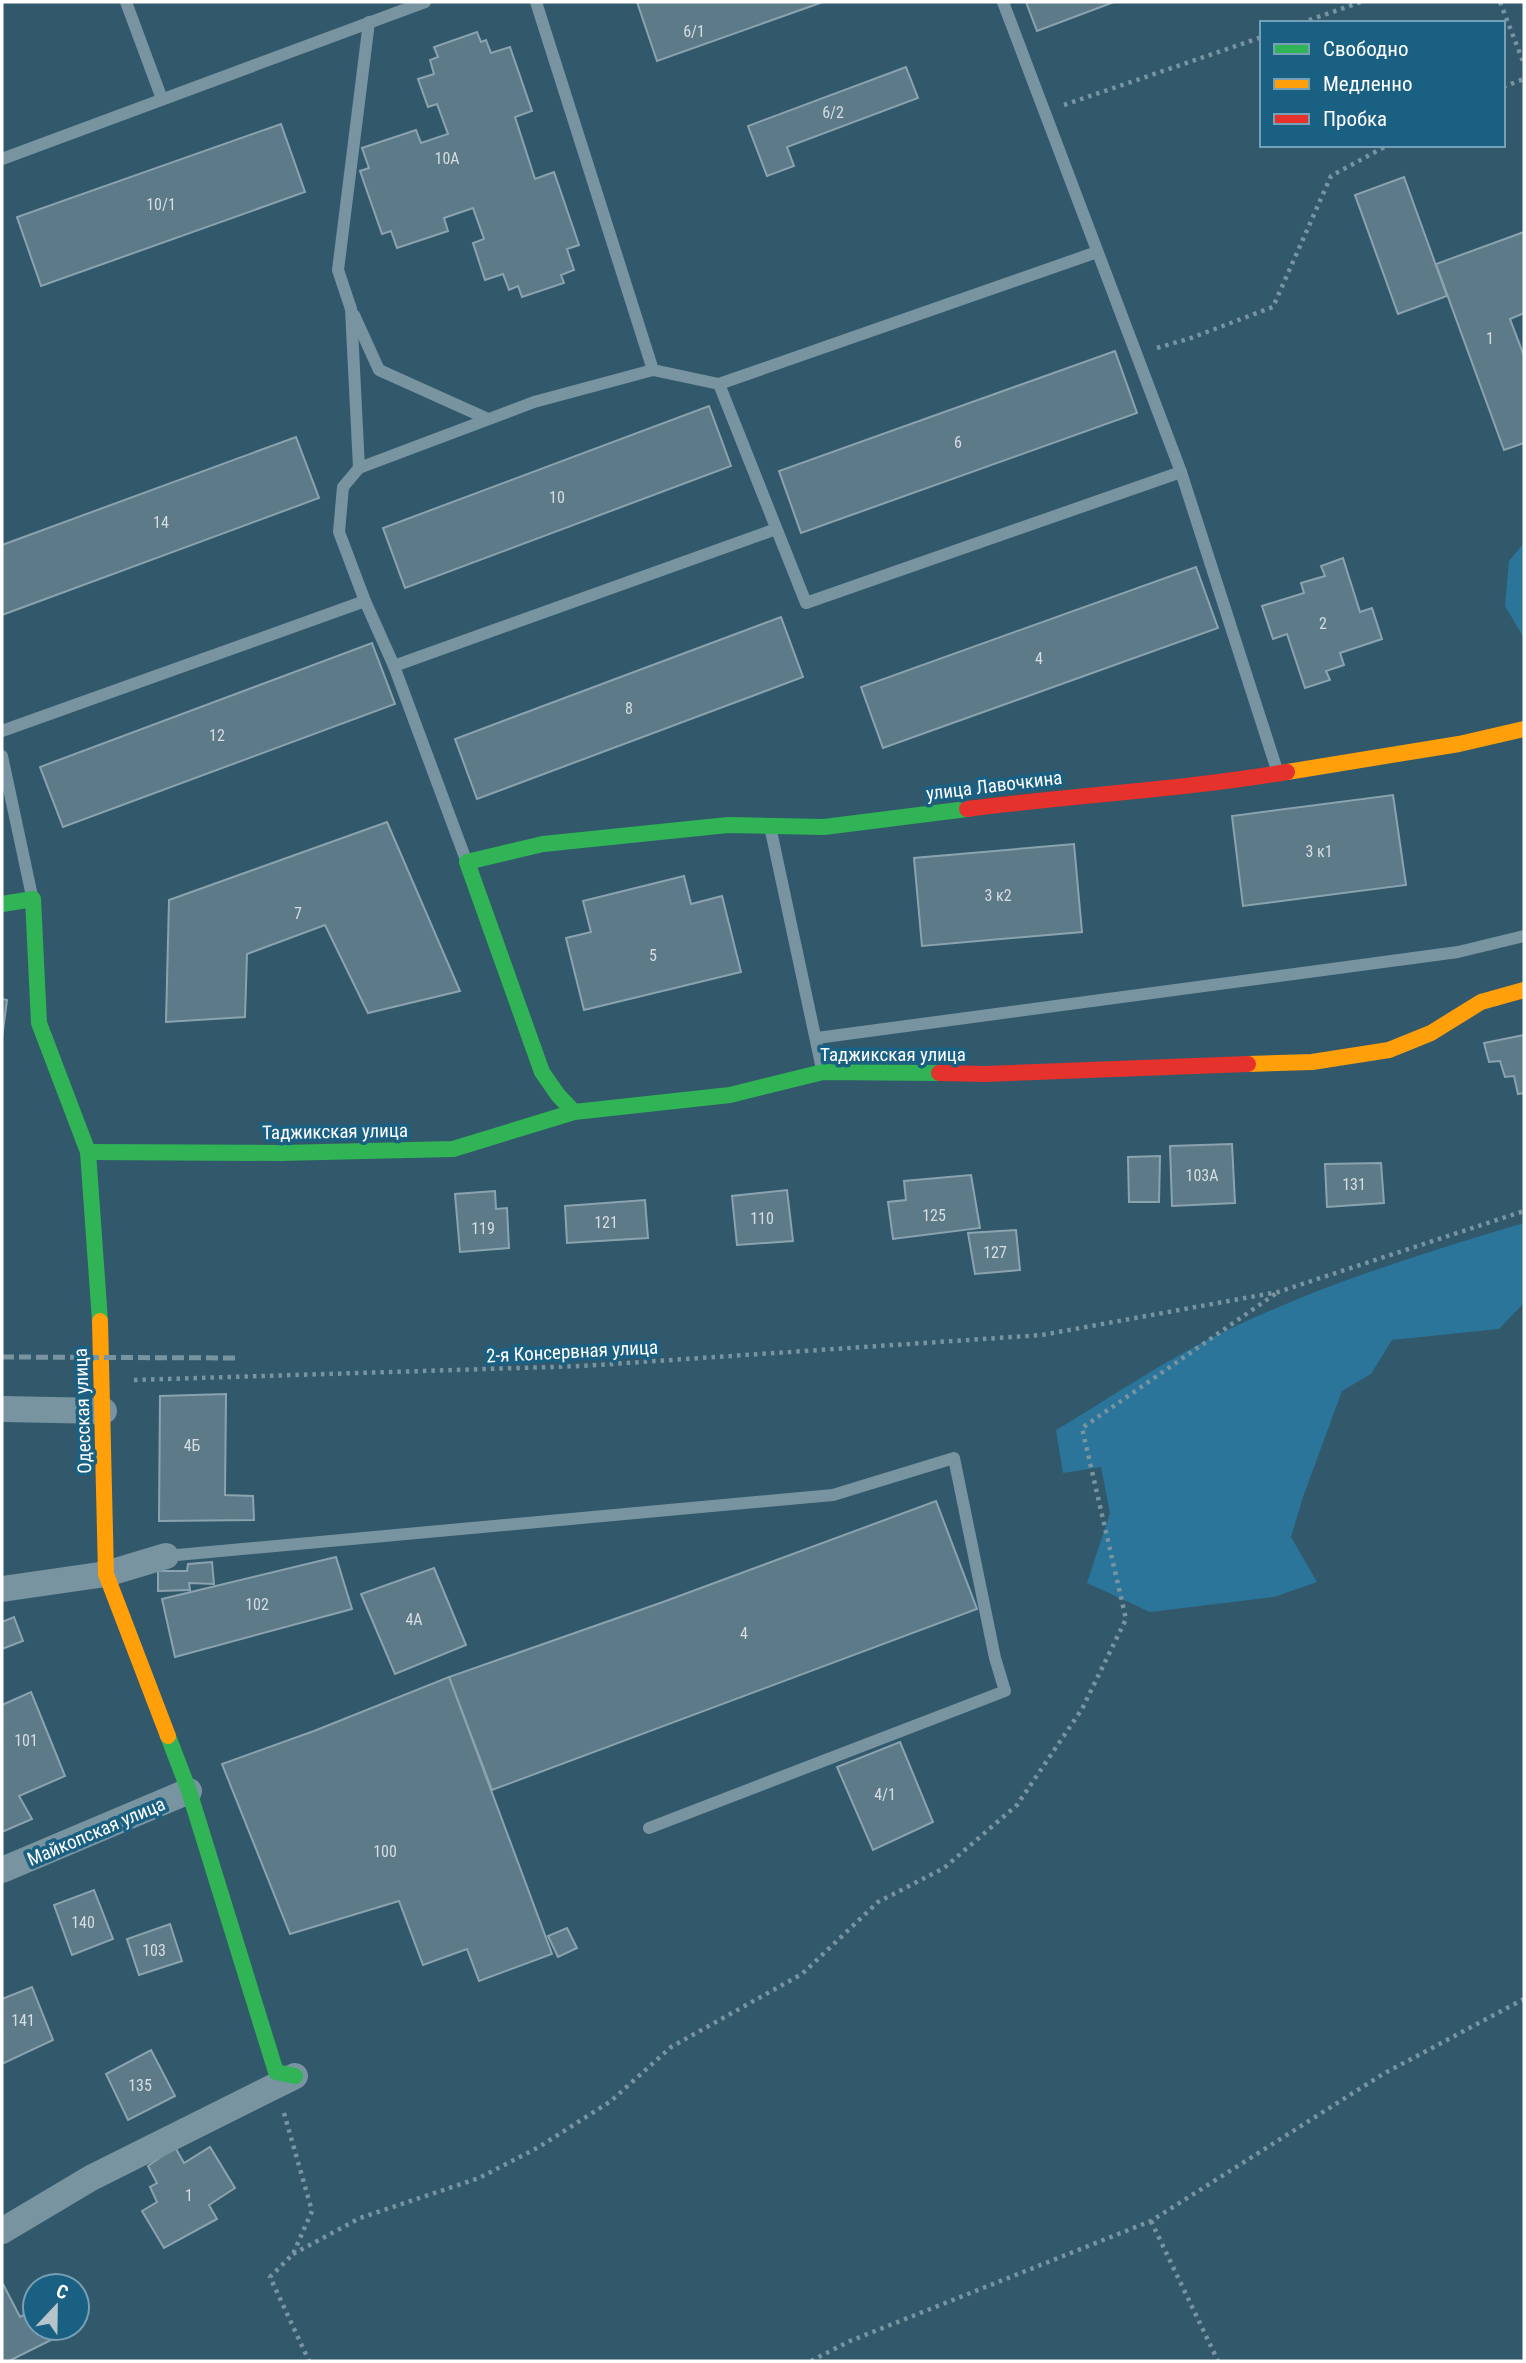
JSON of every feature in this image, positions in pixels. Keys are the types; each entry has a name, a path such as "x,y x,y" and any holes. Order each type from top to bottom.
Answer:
{"street":[{"name":"улица Лавочкина","path":"467,862 543,844 727,825 824,827 1059,797 1146,792 1278,774 1459,744 1524,729"},
{"path":"467,862 542,1072 558,1095 574,1111"},
{"path":"2,904 33,899"},
{"name":"Одесская улица","path":"33,899 39,1023 88,1152 104,1411 106,1574 190,1791 276,2072 285,2081"},
{"name":"Таджикская улица","path":"88,1152 280,1153 453,1149 574,1111 730,1095 823,1072 985,1074 1312,1062 1389,1050 1431,1033 1481,1002 1524,990"},
{"path":"2,1409 104,1411"},
{"path":"2,1589 106,1574 166,1556"},
{"name":"Майкопская улица","path":"2,1870 190,1791"},
{"path":"2,2231 90,2178 285,2081"}],"lane":[{"path":"126,2 162,99"},
{"path":"2,159 425,2"},
{"path":"536,2 653,370"},
{"path":"1003,2 1181,472 1278,774"},
{"path":"369,22 338,270 351,309 379,370 488,419"},
{"path":"467,862 394,666 365,601 339,532 343,487 359,468 534,402 653,370 719,384 1097,252"},
{"path":"351,309 359,468"},
{"path":"719,384 806,603 1181,472"},
{"path":"394,666 775,529"},
{"path":"2,730 365,601"},
{"path":"2,756 33,899"},
{"path":"770,827 823,1072"},
{"path":"817,1038 1458,952 1524,936"},
{"path":"166,1556 833,1495 954,1458 995,1658 1005,1690 649,1828"}],"path":[{"path":"1307,21 1361,2"},
{"path":"1500,2 1524,64"},
{"path":"1045,112 1260,38"},
{"path":"1505,86 1524,79"},
{"path":"1136,354 1191,338 1273,307 1331,176 1384,147"},
{"path":"309,2361 270,2277 293,2254 360,2218 479,2178 539,2147 611,2101 671,2047 802,1974 878,1902 944,1868 1017,1805 1082,1709 1126,1619 1082,1428 1278,1292 1524,1211"},
{"name":"2-я Консервная улица","path":"102,1381 582,1366 1042,1335 1278,1292"},
{"path":"811,2361 850,2341 1151,2221 1384,2074 1524,1999"},
{"path":"285,2081 312,2211 293,2254"},
{"path":"1151,2221 1219,2361"}],"shaded area":[{"path":"1524,543 1524,638 1505,606 1509,561"},
{"path":"1524,1223 1524,1303 1499,1329 1392,1340 1371,1374 1342,1391 1291,1537 1317,1582 1274,1597 1150,1612 1087,1583 1110,1513 1101,1467 1063,1473 1056,1430 1176,1357 1233,1327 1356,1277"}],"building":[{"path":"637,2 823,2 657,61"},
{"path":"1026,2 1114,2 1037,31"},
{"path":"477,32 481,42 486,40 491,53 510,47 532,111 515,117 535,179 554,172 579,245 567,249 574,270 561,275 564,283 522,297 518,286 509,290 503,274 485,280 473,243 484,239 473,208 444,218 448,231 397,248 391,231 382,234 360,171 369,168 362,148 416,130 421,143 448,134 437,104 428,107 418,79 434,74 430,60 438,57 434,47"},
{"path":"906,67 918,98 787,147 794,166 767,176 748,126"},
{"path":"281,124 305,192 41,286 17,217"},
{"path":"1404,177 1447,296 1398,314 1355,195"},
{"path":"1524,232 1524,313 1510,319 1524,356 1524,443 1504,450 1436,264"},
{"path":"1115,351 1137,413 801,533 779,471"},
{"path":"709,406 731,466 405,588 383,528"},
{"path":"296,437 319,498 2,615 2,545"},
{"path":"1343,558 1360,612 1372,608 1382,639 1340,653 1344,665 1326,671 1330,680 1305,688 1287,634 1273,639 1262,606 1304,593 1301,583 1325,576 1321,566"},
{"path":"1196,567 1218,628 883,748 861,687"},
{"path":"781,617 803,677 477,799 455,739"},
{"path":"372,643 395,704 63,827 40,767"},
{"path":"1393,795 1406,885 1243,906 1232,816"},
{"path":"387,822 460,991 368,1013 325,925 247,954 245,1017 166,1022 169,900"},
{"path":"1074,844 1082,932 922,946 914,858"},
{"path":"684,876 691,904 722,896 741,972 584,1010 566,938 591,932 583,901"},
{"path":"2,999 7,1000 2,1038"},
{"path":"1524,1035 1524,1093 1518,1094 1514,1076 1505,1077 1500,1061 1489,1062 1484,1043"},
{"path":"1232,1144 1235,1203 1172,1206 1170,1146"},
{"path":"1160,1156 1159,1202 1129,1202 1128,1157"},
{"path":"1381,1163 1384,1203 1327,1207 1325,1164"},
{"path":"971,1175 980,1228 893,1239 888,1202 906,1200 904,1181"},
{"path":"787,1190 793,1241 737,1245 732,1196"},
{"path":"495,1191 496,1209 507,1208 509,1248 460,1252 455,1194"},
{"path":"645,1200 648,1238 567,1243 565,1206"},
{"path":"1016,1230 1020,1270 975,1274 968,1233"},
{"path":"226,1394 225,1495 253,1496 254,1520 159,1521 160,1396"},
{"path":"936,1501 977,1609 492,1790 449,1677 663,1602"},
{"path":"336,1557 352,1609 175,1657 162,1599"},
{"path":"212,1562 214,1584 189,1583 190,1590 158,1591 158,1571 187,1571 188,1564"},
{"path":"434,1568 466,1645 395,1674 361,1594"},
{"path":"14,1617 23,1641 2,1649 2,1622"},
{"path":"449,1677 552,1954 479,1981 467,1949 423,1965 399,1901 290,1934 222,1764 314,1731"},
{"path":"31,1692 65,1776 19,1796 32,1819 2,1832 2,1705"},
{"path":"900,1742 933,1822 873,1850 837,1767"},
{"path":"94,1890 113,1939 72,1955 54,1905"},
{"path":"170,1924 182,1961 139,1975 127,1939"},
{"path":"567,1928 577,1948 558,1957 548,1936"},
{"path":"32,1987 53,2040 2,2064 2,1999"},
{"path":"151,2050 175,2096 128,2120 106,2074"},
{"path":"175,2147 184,2163 210,2147 235,2188 209,2205 217,2219 164,2248 142,2211 157,2202 150,2187 157,2183 148,2166"},
{"path":"2,2282 21,2316 21,2342 47,2342 9,2361 2,2361"}],"railway":[{"path":"2,1357 237,1358"}],"traffic: fast":[{"path":"574,1112 542,1072 467,862 543,844 728,825 824,827 967,809"},
{"path":"2,904 33,899 39,1023 88,1152 100,1321"},
{"path":"88,1152 280,1153 453,1149 574,1112 730,1095 823,1072 939,1073"},
{"path":"168,1736 189,1791 276,2072 295,2076"}],"traffic: slow":[{"path":"1287,772 1459,744 1524,729"},
{"path":"1248,1064 1312,1062 1389,1050 1431,1033 1481,1002 1524,990"},
{"path":"100,1321 106,1574 168,1736"}],"traffic: jam":[{"path":"967,809 1287,772"},
{"path":"939,1073 985,1074 1248,1064"}]}
